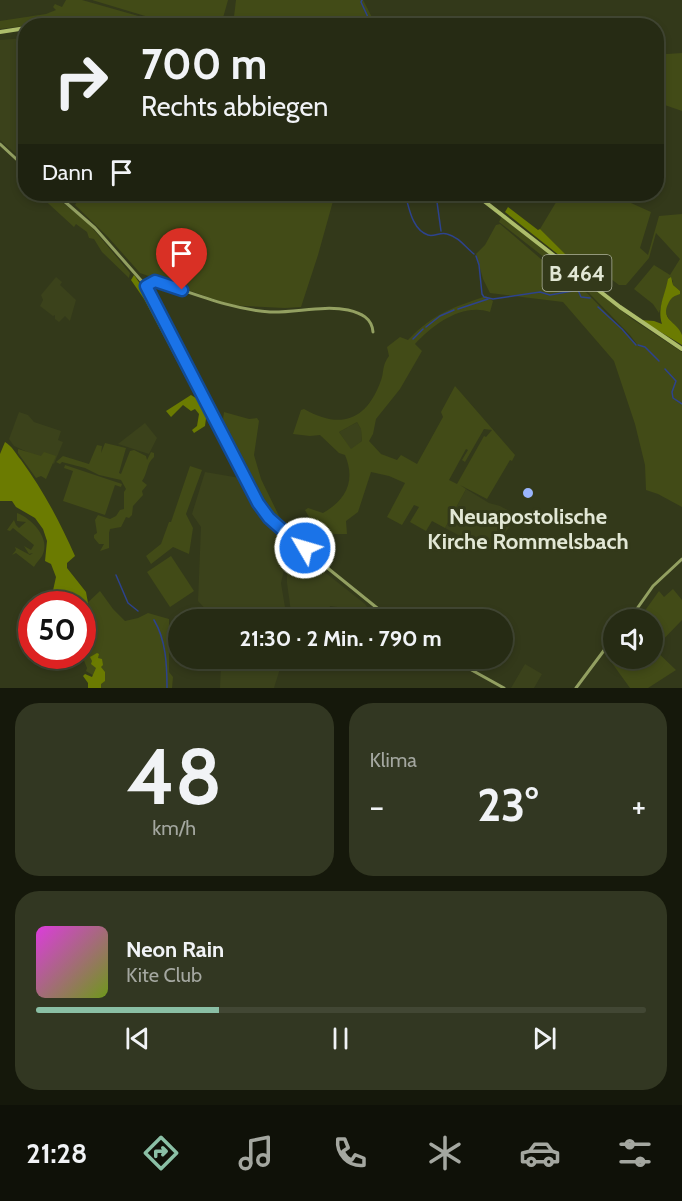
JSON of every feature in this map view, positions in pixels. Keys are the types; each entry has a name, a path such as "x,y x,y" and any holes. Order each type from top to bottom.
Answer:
{"main road":[{"path":"0,32 18,29"},
{"path":"0,144 18,161"},
{"path":"0,149 7,152"},
{"path":"64,201 95,228 145,285 258,503 269,518 297,543 298,550 304,549 378,609"},
{"name":"B 464","path":"485,201 620,307 682,349"},
{"path":"145,285 155,281 237,308 272,312 332,309 350,311 369,320 373,332"},
{"path":"297,543 304,543 304,549"},
{"path":"637,609 653,586 682,559"},
{"path":"576,688 603,652"},
{"path":"470,669 504,688"}],"shaded area":[{"path":"66,0 82,0 145,18 20,18 46,14 56,10 53,7 55,4 62,7"},
{"path":"92,0 228,0 223,18 152,18"},
{"path":"236,0 363,0 372,18 234,18"},
{"path":"18,18 18,27 0,29 0,21"},
{"path":"18,39 18,156 0,140 0,40"},
{"path":"664,53 682,53 682,111 664,105"},
{"path":"46,201 61,201 89,224 130,273 129,278 102,252 94,239 89,238 87,232 76,224 74,227"},
{"path":"78,201 333,201 301,307 285,308 224,305 219,301 140,273 75,205"},
{"path":"557,201 627,201 651,212 640,248 648,255 659,216 682,214 682,336 666,314 667,304 680,291 673,285 673,280 667,286 659,313 653,304 634,289 654,265 670,275 680,259 656,233 649,258 626,285 619,285 611,279 601,291 570,264 571,261 540,229"},
{"path":"502,216 632,319 682,352 682,507 646,490 645,465 635,424 614,361 563,302 490,293 483,279 476,254 485,245 496,225 500,224 548,265 587,293 639,347 586,290 499,222"},
{"path":"56,277 62,282 60,285 76,300 70,321 65,316 59,322 55,319 55,315 53,316 40,306 43,300 41,295"},
{"path":"486,296 493,301 490,312 469,310 449,317 415,344 422,351 400,389 376,419 369,441 381,454 397,460 401,455 417,464 443,417 441,412 455,386 515,455 487,499 460,485 466,489 445,528 432,521 426,531 410,522 419,507 414,505 402,525 387,517 405,483 371,472 358,512 346,521 347,534 334,534 312,529 305,510 308,508 323,513 331,508 347,489 349,473 345,455 339,453 320,435 293,434 301,410 339,420 359,414 374,396 380,383 389,356 387,347 400,337 408,340 435,317","holes":["357,422 361,429 362,441 351,449 339,432","484,429 492,430 486,437 484,436 457,484 449,480 466,449 468,450 462,460 465,462"]},
{"path":"19,412 28,415 34,422 61,431 58,440 63,442 54,464 14,446 9,439"},
{"path":"224,412 249,419 257,418 259,421 254,455 261,479 279,516 296,536 297,543 263,511 226,442 229,440 226,434 228,432 222,426"},
{"path":"357,422 361,429 362,441 351,450 339,432"},
{"path":"145,423 157,438 149,454 118,444"},
{"path":"105,443 126,448 119,473 121,474 130,451 134,450 146,456 147,460 151,452 154,453 154,457 142,481 147,485 142,491 143,495 133,506 132,515 129,518 126,517 121,527 110,529 109,548 100,551 104,544 99,544 94,538 97,533 95,520 98,515 110,519 124,509 126,489 121,480 99,475 85,468 56,462 63,456 89,464 97,445 102,446 101,453"},
{"path":"18,449 41,456 44,452 56,456 46,479 41,476 36,478 18,453"},
{"path":"65,465 122,484 121,487 115,485 105,515 63,501 73,471 64,468"},
{"path":"190,466 202,470 186,514 193,528 189,554 173,547 151,564 146,556 161,544"},
{"path":"205,472 240,478 256,508 293,548 285,565 281,583 285,609 205,609 198,601 201,527 192,514"},
{"path":"466,489 489,503 517,515 500,541 487,550 445,528"},
{"path":"17,513 34,524 42,536 44,549 34,567 16,553 12,555 16,550 15,547 30,555 33,553 29,554 24,546 31,550 34,545 13,528 10,531 7,530 14,520 19,528 26,522 17,521"},
{"path":"303,555 365,604 366,609 330,606 330,609 291,609 287,574 296,557"},
{"path":"171,556 194,591 170,607 147,572"},
{"path":"673,589 682,600 682,620 663,640 663,609 646,609 659,591 664,597"},
{"path":"100,591 125,621 148,613 168,619 168,669 173,677 172,688 99,688 99,679 86,671 87,669 96,669 96,595"},
{"path":"663,658 676,670 648,688 630,688 616,669 663,669"},
{"path":"525,664 542,674 534,688 511,688"},
{"path":"221,669 280,669 274,688 220,688"}],"green space":[{"path":"508,207 538,230 540,229 572,261 570,264 505,212"},
{"path":"134,275 147,294 196,391 193,392 144,299 131,280"},
{"path":"671,277 673,285 680,291 680,294 670,300 666,313 680,330 682,345 641,320 662,324 661,307 668,279"},
{"path":"191,395 199,400 207,411 205,426 194,433 192,430 197,426 199,414 195,409 191,411 183,405 171,417 166,411"},
{"path":"5,442 14,450 37,483 75,556 67,563 67,568 85,591 53,591 56,577 51,564 45,561 47,541 43,529 35,518 16,507 12,501 0,501 0,454"},
{"path":"96,654 99,654 98,658 102,659 101,667 105,672 105,681 101,684 101,688 88,688 88,683 83,676 85,674 92,677 96,669"}],"waterway":[{"path":"362,0 368,18"},
{"path":"407,201 412,218 423,232 430,235 451,235 474,254"},
{"path":"437,201 441,231"},
{"path":"476,256 484,297 493,299 540,292 550,295 578,290 581,297 590,298"},
{"path":"458,309 488,299"},
{"path":"598,307 636,345"},
{"path":"426,327 440,316 454,310"},
{"path":"413,339 423,329"},
{"path":"638,345 645,347 659,361"},
{"path":"665,369 676,381 672,392 673,398 682,404"},
{"path":"116,575 128,603 138,611"},
{"path":"154,620 163,644 167,688"}],"place":[{"name":"Neuapostolische Kirche Rommelsbach","path":"528,493"}],"route":[{"path":"182,290 155,281 146,286 258,503 269,518 297,543 304,543 305,548"}]}
